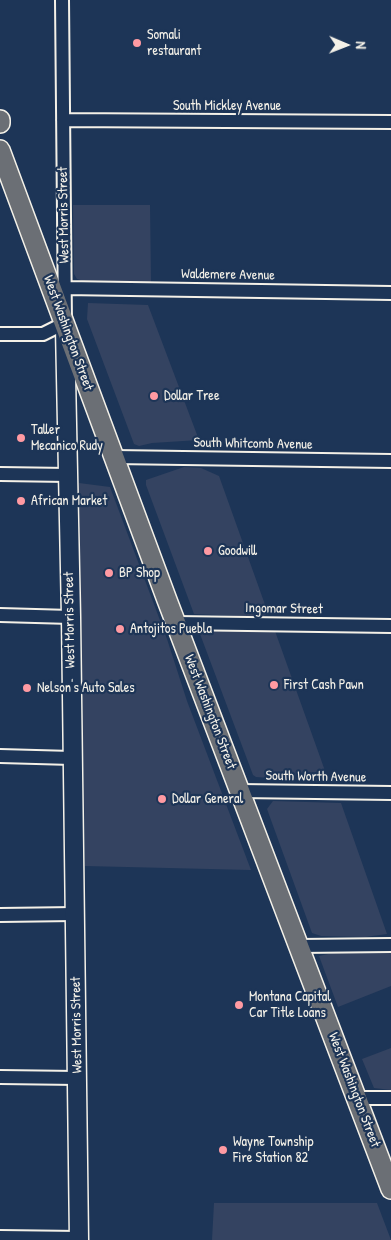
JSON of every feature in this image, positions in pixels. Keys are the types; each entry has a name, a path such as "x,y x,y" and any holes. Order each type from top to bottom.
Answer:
{"main road":[{"name":"West Washington Street","path":"0,150 176,622 391,1189"},
{"name":"West Morris Street","path":"64,323 68,475 79,1239"}],"street":[{"name":"West Morris Street","path":"62,0 64,323"},
{"name":"South Mickley Avenue","path":"63,120 391,122"},
{"name":"Waldemere Avenue","path":"65,288 391,293"},
{"path":"0,334 42,334 64,323"},
{"name":"South Whitcomb Avenue","path":"114,457 391,461"},
{"path":"0,474 68,475"},
{"path":"0,615 70,617"},
{"name":"Ingomar Street","path":"176,622 391,626"},
{"path":"0,756 72,758"},
{"name":"South Worth Avenue","path":"240,791 391,793"},
{"path":"0,915 75,914"},
{"path":"298,946 391,945"},
{"path":"0,1077 77,1078"},
{"path":"357,1098 391,1098"},
{"path":"0,1237 79,1239"}],"shaded area":[{"path":"73,205 150,205 151,282 84,281 77,279 74,274"},
{"path":"88,303 148,305 199,440 152,443 139,446 134,444 87,319"},
{"path":"184,467 201,468 219,476 268,613 262,617 194,614 146,485 146,480"},
{"path":"79,483 110,487 167,639 187,701 251,870 85,866"},
{"path":"206,629 275,631 329,782 256,777 253,775 200,634"},
{"path":"273,801 341,803 387,934 365,937 321,936 312,933 267,809"},
{"path":"391,951 391,986 338,1007 319,956 337,952"},
{"path":"391,1048 391,1090 374,1088 362,1059"},
{"path":"214,1203 377,1203 391,1240 212,1240"}],"place":[{"name":"Somali restaurant","path":"137,43"},
{"name":"Dollar Tree","path":"154,396"},
{"name":"Taller Mecanico Rudy","path":"21,438"},
{"name":"African Market","path":"21,501"},
{"name":"Goodwill","path":"208,551"},
{"name":"BP Shop","path":"109,573"},
{"name":"Antojitos Puebla","path":"120,629"},
{"name":"First Cash Pawn","path":"274,685"},
{"name":"Nelson's Auto Sales","path":"27,688"},
{"name":"Dollar General","path":"162,799"},
{"name":"Montana Capital Car Title Loans","path":"239,1005"},
{"name":"Wayne Township Fire Station 82","path":"223,1150"}]}
